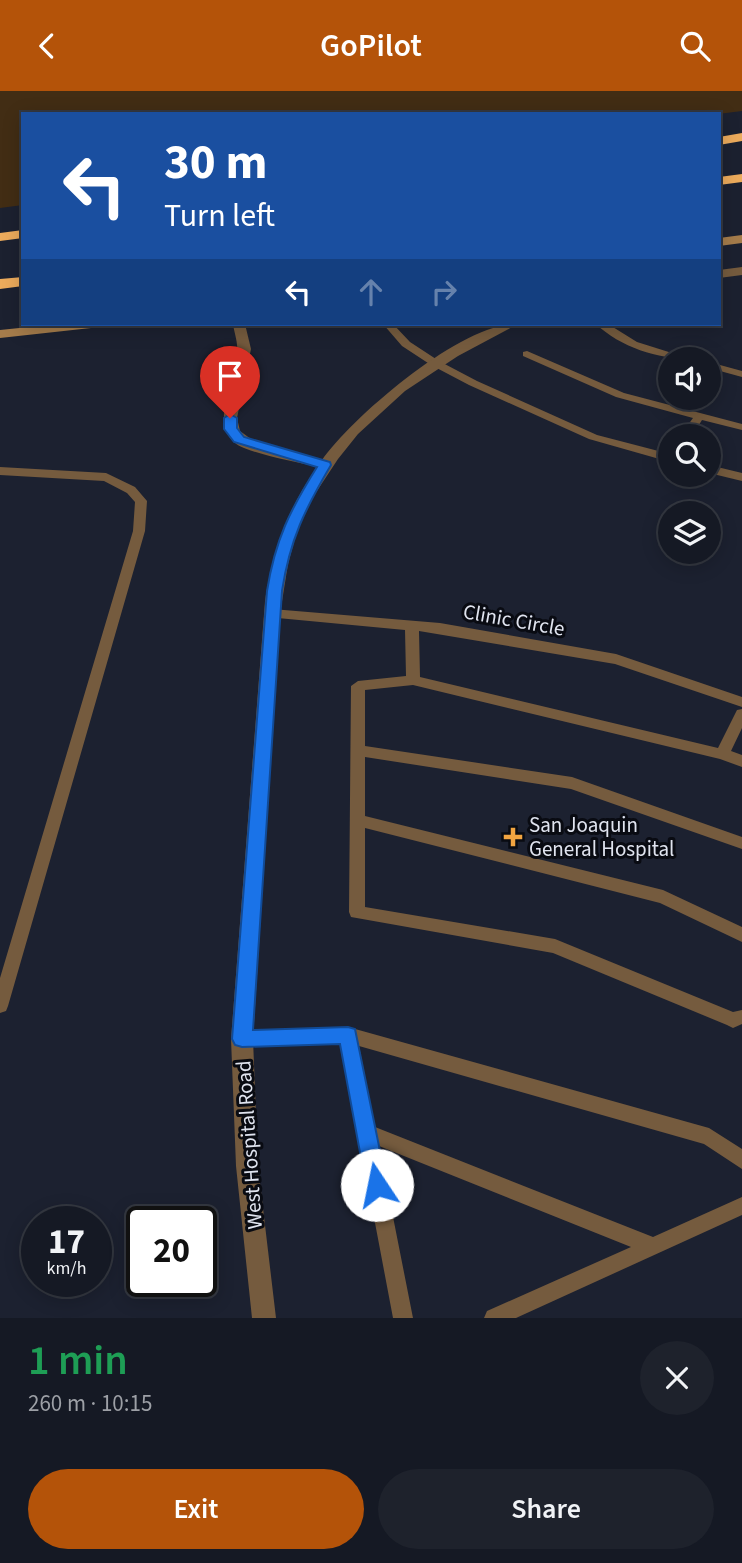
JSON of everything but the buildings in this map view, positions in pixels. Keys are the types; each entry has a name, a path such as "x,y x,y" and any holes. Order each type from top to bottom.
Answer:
{"highway":[{"path":"721,141 742,137"},
{"path":"721,181 742,178"},
{"path":"0,237 21,235"},
{"path":"0,284 21,281"}],"street":[{"path":"721,242 742,239"},
{"path":"721,274 742,271"},
{"path":"0,334 73,326"},
{"path":"239,326 244,349 230,418 231,429 239,440 250,445 325,465"},
{"name":"West Hospital Road","path":"264,1318 247,1166 242,1039 272,614 278,569 295,514 347,435 377,406 435,363 507,326"}],"lane":[{"path":"390,326 407,344 435,363 593,437 658,455"},
{"path":"604,326 633,344 658,351"},
{"path":"527,354 620,395 742,427"},
{"path":"721,367 741,371"},
{"path":"693,424 699,415"},
{"path":"0,471 106,477 131,490 141,501 139,531 0,1006"},
{"path":"721,472 742,477"},
{"name":"Clinic Circle","path":"272,614 412,626 616,659 742,702"},
{"path":"412,626 413,680"},
{"path":"742,761 413,680 358,686 357,912 555,946 733,1020 742,1017"},
{"path":"722,754 742,714"},
{"path":"358,750 572,783 742,843"},
{"path":"358,820 663,897 742,935"},
{"path":"242,1039 348,1035 709,1137 742,1160"},
{"path":"348,1035 403,1318"},
{"path":"366,1132 653,1246"},
{"path":"494,1318 742,1206"}],"shaded area":[{"path":"0,91 742,91 742,111 721,114 21,112 21,205 0,208"}],"place":[{"name":"San Joaquin General Hospital","path":"513,837"}],"route":[{"path":"230,418 231,429 239,440 325,465 295,514 278,569 272,614 242,1039 348,1035 377,1185"}]}
